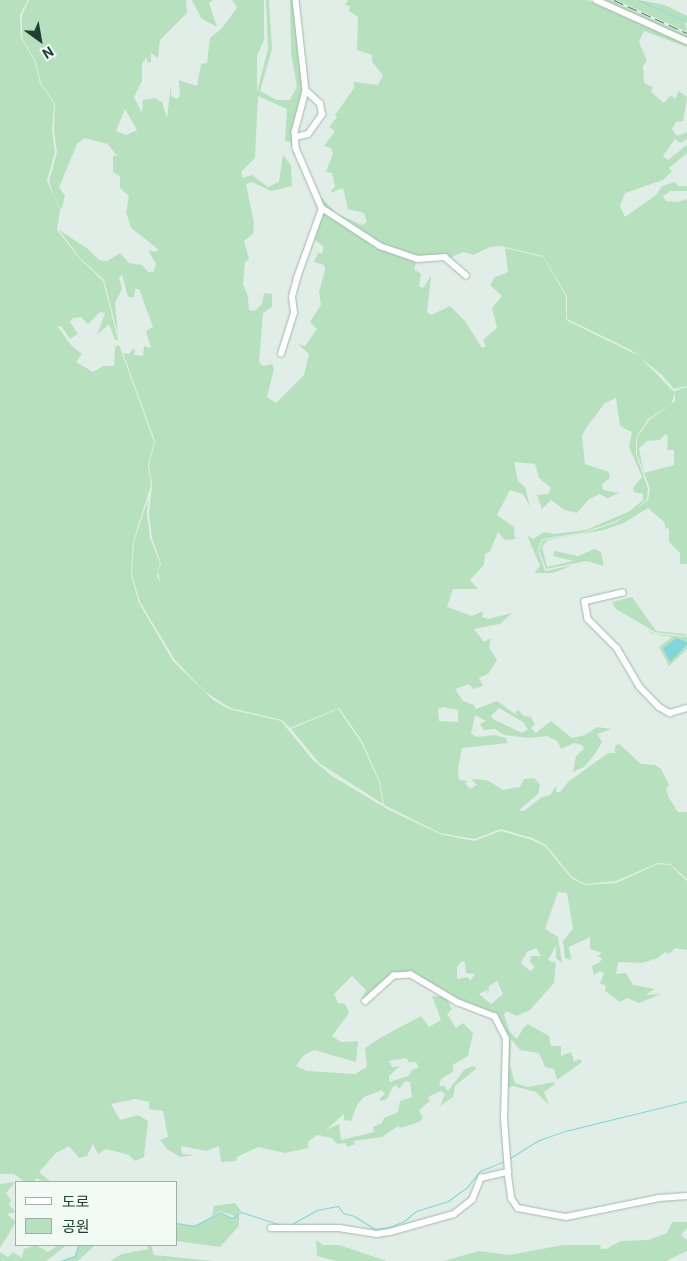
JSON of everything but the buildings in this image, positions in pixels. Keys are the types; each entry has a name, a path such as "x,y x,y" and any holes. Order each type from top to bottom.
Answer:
{"street":[{"path":"596,0 687,41"},
{"path":"298,2 306,91 296,137 296,148 306,165 322,208 380,246 417,259 445,257 466,275"},
{"path":"296,137 308,134 322,115 320,104 306,91"},
{"path":"281,354 294,313 292,297 297,278 322,208"},
{"path":"623,593 585,602 588,619 618,648 640,687 659,707 670,713 687,708"},
{"path":"366,1001 394,976 411,975 458,1003 495,1017 506,1039 506,1161 512,1199 518,1208 566,1218 659,1198 687,1196"},
{"path":"271,1228 339,1228 377,1234 390,1232 454,1214 472,1200 481,1178 508,1172"}],"green space":[{"path":"0,0 28,0 20,15 21,38 34,60 40,83 54,104 52,131 55,152 47,181 60,210 57,230 79,258 103,281 118,340 115,340 109,324 97,335 105,313 100,312 88,324 81,317 73,318 70,322 78,334 70,339 61,326 58,327 71,345 82,354 76,362 93,372 103,366 114,366 115,347 119,345 154,442 148,465 151,485 133,542 131,575 139,603 173,661 213,700 229,709 281,721 312,759 332,776 389,810 440,834 474,841 501,831 532,840 545,846 571,878 585,885 616,883 658,864 670,865 687,881 687,950 675,948 669,954 665,952 658,958 642,963 618,962 616,974 626,973 633,985 655,989 645,995 661,994 639,1003 627,998 620,1002 605,991 606,985 600,984 604,973 600,971 594,975 592,966 600,962 602,958 597,956 602,953 590,949 590,937 569,947 571,960 565,958 563,941 573,929 567,893 558,892 545,929 558,937 562,963 556,958 556,946 548,960 556,963 554,983 530,1010 517,1016 506,1011 504,1015 510,1032 517,1039 523,1028 528,1024 549,1036 551,1046 561,1046 561,1056 571,1052 574,1062 580,1059 582,1062 557,1080 554,1069 545,1067 539,1053 520,1050 511,1039 510,1065 515,1083 528,1087 554,1082 555,1084 544,1092 549,1105 536,1092 513,1086 506,1089 507,1039 492,1014 458,1003 402,973 365,1001 362,998 366,990 352,976 334,994 338,1003 345,1004 349,1013 332,1036 341,1042 358,1041 356,1062 314,1050 304,1055 296,1066 307,1071 355,1074 367,1067 365,1048 380,1038 421,1016 429,1027 441,1020 432,996 446,997 452,1009 447,1014 456,1028 463,1023 473,1033 468,1056 453,1065 453,1072 441,1079 439,1086 445,1086 448,1091 464,1070 473,1066 477,1068 455,1086 453,1097 440,1106 445,1094 441,1091 428,1097 430,1101 419,1110 423,1118 419,1122 400,1128 398,1126 382,1137 354,1141 355,1144 347,1147 345,1143 337,1144 332,1138 317,1135 308,1142 308,1148 285,1153 258,1147 237,1157 236,1161 221,1162 219,1146 206,1151 181,1146 182,1154 195,1155 180,1157 167,1149 160,1140 168,1137 163,1111 149,1109 149,1102 135,1099 111,1104 120,1120 138,1115 148,1121 144,1157 135,1161 129,1155 106,1149 98,1154 93,1144 87,1156 79,1158 69,1146 56,1153 39,1172 50,1181 42,1181 37,1178 34,1181 24,1181 14,1174 0,1174","holes":["536,948 541,956 531,956 530,962 535,967 530,971 521,963 527,952","462,961 465,962 466,973 475,974 470,981 468,977 457,979 457,967","497,981 503,994 491,1004 479,994 487,990 488,996 489,986","406,1058 409,1062 416,1062 419,1068 413,1069 408,1076 389,1082 389,1076 400,1066 392,1067 389,1061","405,1081 410,1082 412,1097 400,1101 398,1112 384,1118 382,1123 373,1127 374,1132 341,1140 339,1124 326,1130 344,1114 344,1120 351,1121 357,1105 364,1097 382,1090 385,1094 379,1099 382,1101 387,1099 392,1088 396,1085 399,1089"]},
{"path":"29,0 186,0 187,13 160,40 158,58 151,53 151,62 148,63 146,58 142,64 142,81 134,97 142,113 143,100 155,98 162,102 167,118 171,84 171,96 176,99 180,96 179,80 197,86 201,64 207,63 210,38 222,28 237,8 232,0 264,0 264,40 257,56 257,92 268,49 266,0 269,0 272,49 260,91 277,100 290,100 297,86 291,54 290,0 294,0 304,91 297,118 298,152 294,157 291,142 285,141 287,109 258,96 255,158 241,172 243,178 252,175 268,187 279,182 283,155 291,165 292,186 271,191 252,182 246,184 254,223 253,234 244,241 249,259 245,262 243,284 248,297 249,310 255,311 262,304 264,293 272,294 272,307 263,313 259,362 263,366 272,364 274,369 267,397 276,403 304,375 309,354 298,344 305,346 317,329 310,322 321,305 319,292 325,270 324,265 314,262 318,253 322,254 324,247 312,238 324,210 362,237 417,260 414,269 421,274 419,286 423,288 431,276 427,312 431,315 450,306 465,321 482,348 486,346 483,340 497,328 492,308 502,296 490,285 495,277 508,272 505,248 543,257 566,296 566,320 639,356 675,393 671,404 648,419 636,438 636,454 648,489 647,499 631,513 614,522 581,533 542,539 538,550 545,571 573,565 553,573 534,573 540,566 527,535 533,539 544,532 553,534 586,530 630,511 643,500 643,494 634,492 633,488 642,477 629,447 632,432 620,426 616,398 605,403 582,436 585,464 609,472 610,478 602,484 603,490 620,493 607,498 600,494 589,499 577,513 565,510 551,500 542,509 537,495 548,494 551,488 539,478 535,464 514,462 518,481 525,487 530,507 523,494 510,490 497,515 514,527 515,539 505,540 498,532 490,551 485,554 484,565 470,580 478,589 453,589 447,607 472,616 483,611 482,617 488,619 512,613 500,624 474,629 484,642 491,638 489,647 497,660 489,673 479,678 483,686 473,689 469,684 455,689 463,701 474,705 476,709 497,701 518,716 515,712 518,710 524,716 531,717 535,724 531,728 536,733 551,721 572,738 585,735 597,727 612,729 597,734 602,742 595,754 584,767 573,772 576,756 584,749 582,745 574,743 561,749 557,741 547,736 530,738 504,735 495,729 484,730 480,724 486,721 475,715 471,734 478,737 494,735 506,738 508,743 462,748 458,769 459,780 468,781 465,783 470,789 477,785 472,780 477,779 489,781 503,790 520,787 524,779 534,778 540,785 538,794 519,810 524,811 542,797 550,795 557,785 556,792 560,792 568,782 608,753 615,753 615,746 619,744 641,764 655,765 661,769 669,785 666,789 669,798 678,812 687,812 687,879 670,864 658,863 616,881 585,884 572,877 546,845 532,838 501,829 474,839 440,833 384,805 380,782 362,741 339,708 290,728 282,720 230,708 204,691 175,660 140,602 132,575 134,542 148,499 147,514 150,538 160,563 157,576 160,582 158,572 161,563 152,538 149,514 152,485 149,465 155,441 123,353 129,354 133,349 135,350 134,355 143,356 144,346 151,348 146,331 153,327 139,289 135,289 134,297 128,297 122,275 119,277 122,289 115,303 118,335 104,280 80,258 59,230 88,249 99,260 107,261 120,253 129,263 142,265 148,272 153,272 156,264 148,250 156,252 158,249 131,228 126,212 129,196 120,188 120,176 113,172 113,156 117,156 108,144 84,138 77,144 59,187 65,196 61,210 49,181 57,152 54,131 55,104 41,83 35,60 22,38 22,15","holes":["125,109 137,130 126,135 116,131","443,707 458,710 458,722 439,721 438,709","499,708 523,722 528,729 522,733 493,719 491,716"]},
{"path":"192,0 213,0 209,3 217,27 201,18"},
{"path":"348,0 587,0 687,44 687,47 644,31 639,42 647,61 643,66 644,83 653,87 651,92 664,103 671,95 675,99 679,91 687,97 683,121 676,122 672,129 677,136 687,132 687,139 680,143 675,139 663,156 668,160 687,145 687,153 669,168 672,171 663,180 625,193 620,206 625,217 656,195 662,186 675,182 678,186 687,186 687,191 671,191 663,196 666,201 678,202 687,199 687,386 674,389 662,375 631,350 567,319 567,296 543,256 501,246 490,247 473,255 463,252 450,258 424,258 381,245 326,208 320,201 312,178 320,196 337,214 362,225 367,222 364,213 348,209 343,188 330,193 335,186 332,173 326,172 333,153 331,148 324,146 335,131 329,127 354,88 354,82 378,85 383,75 372,62 372,55 357,50 358,17 349,11 350,6 345,5"},
{"path":"599,0 610,0 687,35 687,39"},
{"path":"616,0 636,0 685,22 687,32"},
{"path":"639,0 665,5 687,16 687,22"},
{"path":"687,387 687,564 680,564 680,553 669,542 669,528 666,529 664,522 648,508 624,523 604,530 548,540 542,546 547,567 573,561 553,556 554,551 578,556 594,549 601,552 604,566 586,561 546,569 539,550 543,540 581,534 615,523 648,500 650,489 644,473 637,454 637,438 649,420 675,401 675,391","holes":["665,434 668,436 667,450 674,450 674,465 644,473 639,448 647,441 660,440"]},
{"path":"632,597 656,631 685,634 687,636 655,632 616,609 612,602"},
{"path":"646,629 655,634 687,637 687,642 677,638 680,653 687,645 687,649 669,666 659,647 672,637 653,634"},
{"path":"338,709 361,742 379,782 383,804 319,763 291,729"},
{"path":"15,1182 6,1193 11,1200 9,1205 15,1211 7,1214 15,1221 15,1224 0,1248 0,1184"},
{"path":"235,1203 241,1211 235,1216 220,1211 212,1216 214,1206"},
{"path":"220,1213 232,1218 239,1213 239,1226 220,1247 178,1241 178,1224 194,1226"},
{"path":"672,1222 687,1222 687,1228 681,1235 687,1240 687,1251 666,1261 443,1261 479,1251 509,1255 563,1245 601,1245 600,1249 606,1249 621,1241 648,1240 667,1233"},
{"path":"316,1240 323,1245 339,1245 387,1261 336,1261 317,1256"},
{"path":"38,1246 48,1252 57,1246 66,1246 46,1261 0,1261 0,1252 8,1257 13,1252 22,1258 24,1249"},
{"path":"78,1246 94,1246 78,1261 60,1261 75,1256"},
{"path":"147,1246 151,1246 154,1255 215,1261 110,1261 122,1254 148,1249"}],"water":[{"path":"677,638 687,642 687,645 670,662 663,648"}],"waterway":[{"path":"638,0 687,22"},
{"path":"510,1158 539,1140 565,1131 687,1101"},
{"path":"290,1225 317,1210 338,1206 343,1213 354,1216 375,1229 390,1227 404,1221 416,1211 448,1201 467,1187 480,1171 505,1161"},
{"path":"178,1223 194,1226 220,1212 232,1218 241,1212 281,1225"},
{"path":"60,1261 75,1256 78,1246"}],"railway":[{"path":"614,0 687,33"}]}
